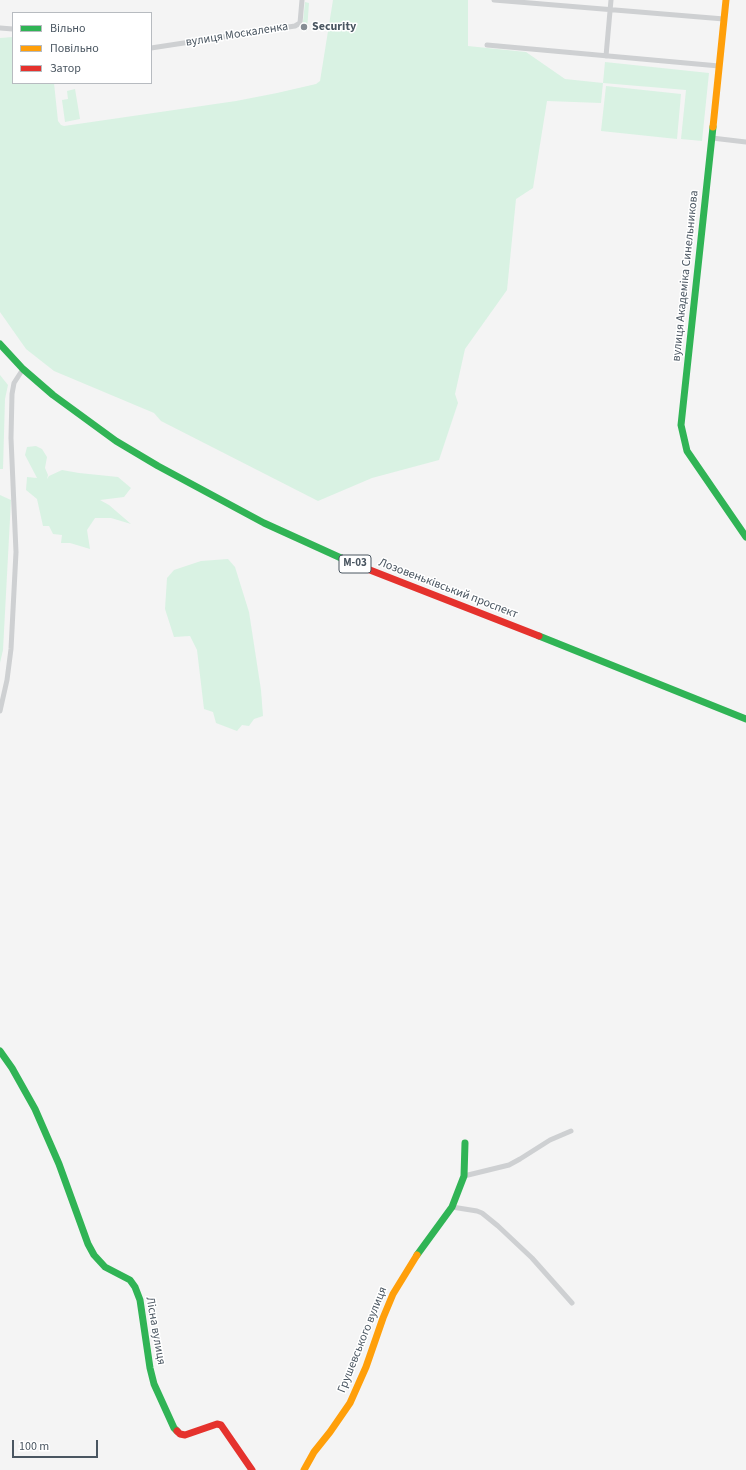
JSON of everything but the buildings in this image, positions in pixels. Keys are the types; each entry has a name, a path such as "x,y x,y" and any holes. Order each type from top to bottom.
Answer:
{"main road":[{"name":"вулиця Академіка Синельникова","path":"726,0 681,425 687,451 746,537"},
{"name":"Лозовеньківський проспект","path":"0,344 23,369 52,396 116,441 158,466 264,523 343,559 746,719"},
{"name":"Лісна вулиця","path":"0,1050 36,1109 60,1164 88,1244 94,1255 105,1267 130,1280 135,1287 140,1300 150,1368 154,1384 174,1428 180,1434 185,1435 217,1424 221,1425 252,1470"},
{"name":"Грушевського вулиця","path":"304,1470 314,1452 350,1403 366,1367 393,1294 411,1263 452,1207 464,1176 465,1143"}],"street":[{"name":"вулиця Москаленка","path":"152,48 295,26 300,23 302,0"},
{"path":"494,0 724,19"},
{"path":"606,56 612,0"},
{"path":"0,28 12,29"},
{"path":"487,45 719,66"},
{"path":"712,138 746,142"},
{"path":"0,711 7,680 11,648 16,552 11,438 12,394 14,383 23,369"},
{"path":"464,1176 508,1165 550,1140 571,1131"},
{"path":"452,1207 482,1213 532,1258 572,1303"}],"green space":[{"path":"333,0 468,0 468,46 526,52 565,79 603,83 601,103 547,101 533,188 516,199 507,290 465,349 455,394 458,403 439,460 372,478 318,501 161,421 154,413 54,371 26,349 0,312 0,38 12,37 12,84 54,84 58,121 64,126 236,101 316,84 320,81"},
{"path":"305,2 309,3 307,31 302,31"},
{"path":"605,62 709,73 702,141 681,139 686,90 603,83"},
{"path":"606,86 681,94 677,139 601,131"},
{"path":"75,89 80,119 65,122 62,100 68,99 67,91"},
{"path":"0,375 8,385 5,399 3,469 0,469"},
{"path":"36,446 42,449 47,457 45,468 48,475 47,479 49,476 62,470 118,477 131,488 124,497 100,500 109,505 131,524 111,518 95,518 87,530 90,549 70,543 61,543 62,535 53,534 49,526 43,526 37,499 26,490 27,477 37,478 25,455 27,447"},
{"path":"0,495 11,500 3,650 0,663"},
{"path":"228,559 235,567 249,612 261,690 263,716 254,719 249,726 242,725 237,731 216,723 213,712 204,709 197,650 190,636 174,637 165,609 167,578 174,570 201,561"}],"traffic: fast":[{"path":"713,127 681,425 687,451 746,537"},
{"path":"0,344 23,369 53,395 116,441 158,466 264,523 352,563"},
{"path":"539,636 746,719"},
{"path":"0,1051 12,1068 35,1109 59,1164 88,1244 94,1255 105,1267 130,1280 135,1287 140,1300 150,1368 154,1384 174,1428 177,1431"},
{"path":"417,1255 452,1207 464,1176 465,1143"}],"traffic: slow":[{"path":"713,127 726,0"},
{"path":"304,1470 314,1452 350,1403 366,1367 393,1294 417,1255"}],"traffic: jam":[{"path":"352,563 539,636"},
{"path":"177,1431 180,1434 185,1435 217,1424 221,1425 252,1470"}],"place":[{"name":"Security","path":"304,27"}]}
